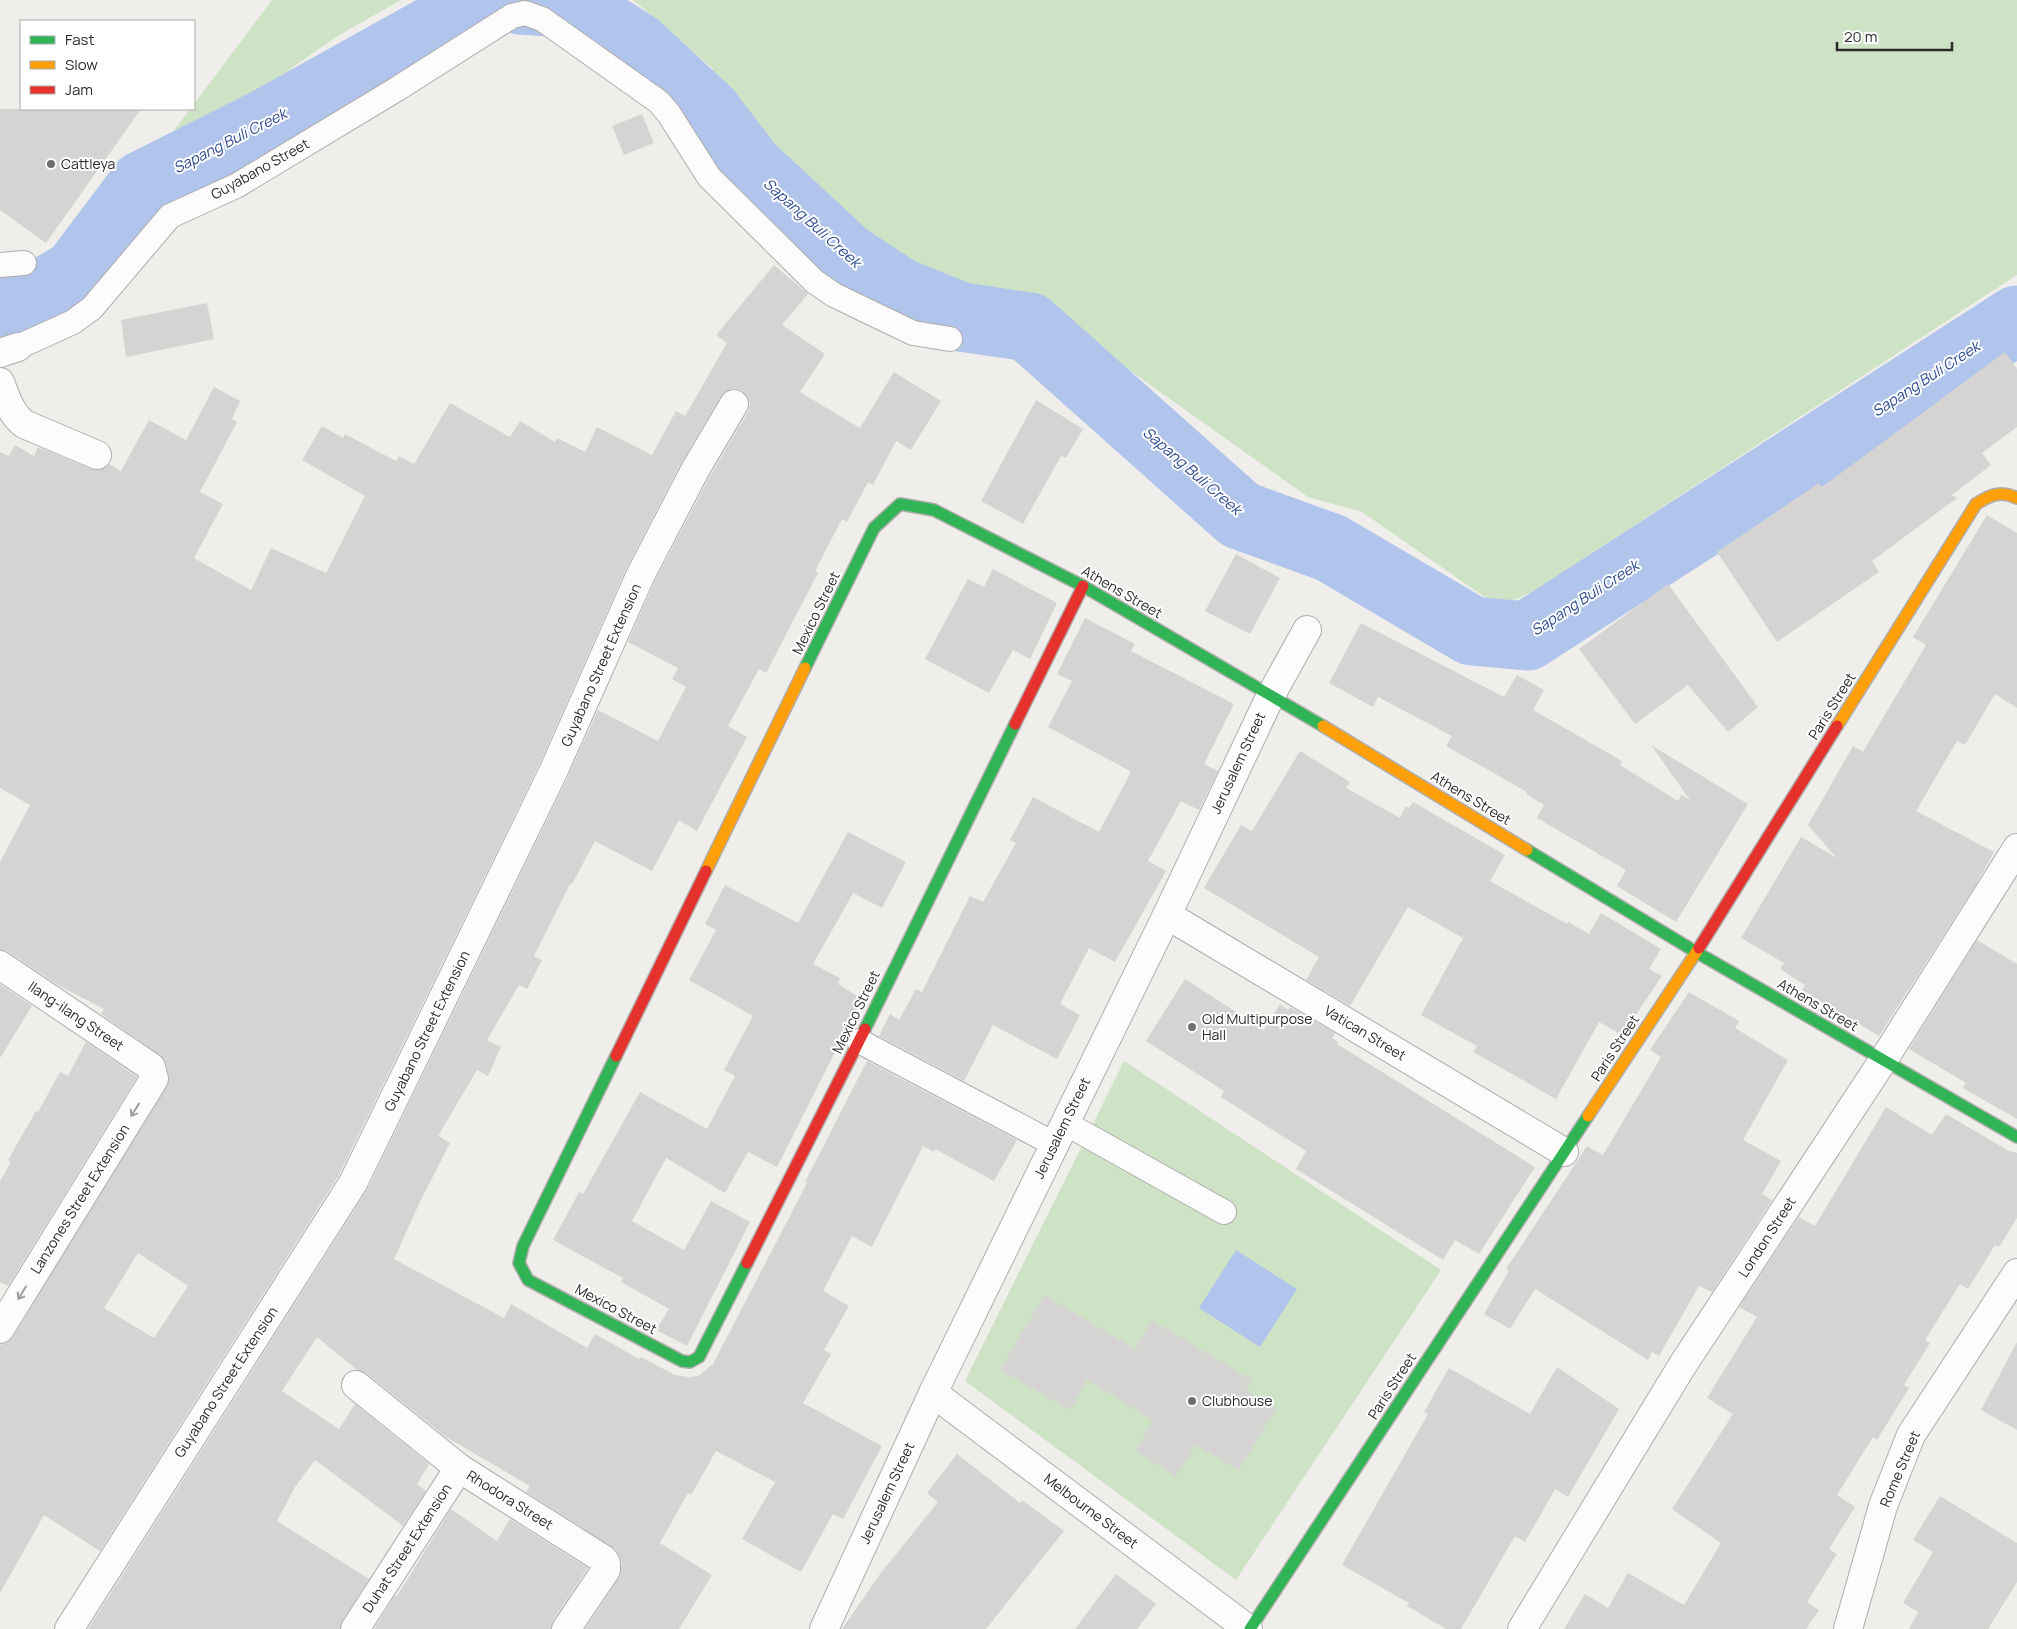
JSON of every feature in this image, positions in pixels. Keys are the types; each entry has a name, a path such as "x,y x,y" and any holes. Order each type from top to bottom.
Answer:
{"street":[{"path":"0,382 13,414 17,419 24,424 97,455"},
{"name":"Guyabano Street Extension","path":"69,1629 353,1182 554,772 640,576 695,470 734,404"},
{"name":"Paris Street","path":"1249,1629 1696,952 1976,504 1989,495 2012,496"},
{"name":"Athens Street","path":"900,504 934,510 1083,586 1271,695 1696,952 2017,1137"},
{"name":"Mexico Street","path":"900,504 874,528 523,1246 519,1263 528,1280 682,1361 690,1362 699,1357 859,1041 1083,586"},
{"name":"Jerusalem Street","path":"824,1629 933,1393 1167,915 1271,695 1307,630"},
{"name":"London Street","path":"1522,1629 1682,1366 1884,1059 2017,848"},
{"name":"Vatican Street","path":"1167,915 1564,1152"},
{"name":"Ilang-ilang Street","path":"0,965 151,1068"},
{"name":"Lanzones Street Extension","path":"0,1329 154,1079 151,1068"},
{"name":"Rome Street","path":"1848,1629 1883,1506 1912,1435 2017,1274"},
{"name":"Rhodora Street","path":"356,1385 459,1468 606,1563 606,1570 566,1629"},
{"name":"Melbourne Street","path":"933,1393 1249,1629"},
{"name":"Duhat Street Extension","path":"355,1629 459,1468"}],"lane":[{"name":"Guyabano Street","path":"9,350 73,322 92,308 170,216 236,186 397,89 512,16 525,13 542,19 659,102 669,114 709,177 815,282 834,295 913,333 950,339"},
{"path":"0,265 24,263"},
{"path":"859,1041 1060,1133 1224,1212"}],"green space":[{"path":"272,0 401,0 336,37 142,173 189,110 195,110 195,103"},
{"path":"633,0 2017,0 2017,275 1534,591 1510,602 1486,598 1362,512 1308,497 1038,305 867,253 738,124 712,68"},
{"path":"1124,1061 1441,1270 1236,1580 965,1381"}],"water":[{"path":"1236,1250 1297,1289 1260,1347 1199,1308"}],"building":[{"name":"Cattleya","path":"0,109 140,110 46,243 0,210"},
{"path":"642,114 654,143 624,155 612,126"},
{"path":"774,265 808,294 782,325 825,354 800,392 860,428 894,372 941,401 911,450 896,441 873,485 868,482 847,522 842,519 815,571 818,573 766,673 759,669 728,726 747,737 697,831 679,820 652,871 595,841 572,884 570,884 534,956 542,960 527,989 519,985 487,1040 501,1047 488,1076 477,1070 438,1136 450,1143 394,1259 504,1318 511,1304 587,1348 595,1334 639,1359 641,1357 675,1375 698,1376 713,1364 807,1183 805,1182 867,1061 1017,1140 994,1181 935,1149 934,1152 923,1146 872,1247 852,1236 823,1291 849,1306 824,1350 831,1354 803,1403 882,1446 843,1519 833,1514 801,1572 742,1539 775,1482 716,1451 691,1495 688,1493 660,1543 712,1575 679,1629 585,1629 619,1578 622,1563 615,1549 526,1492 530,1486 446,1437 366,1373 357,1370 317,1337 282,1391 339,1429 355,1404 429,1464 417,1484 426,1491 403,1526 315,1460 295,1487 277,1521 369,1579 342,1621 340,1629 88,1629 367,1190 567,779 598,710 658,741 686,687 672,679 678,668 628,642 654,583 709,478 748,412 750,404 747,396 742,390 734,388 726,391 721,396 681,463 626,569 539,765 339,1175 100,1551 44,1515 0,1593 0,1345 8,1342 13,1337 169,1081 166,1063 160,1055 101,1014 104,1009 58,985 9,952 0,950 0,862 30,805 0,788 0,452 9,456 15,445 34,456 38,447 91,469 99,470 109,464 121,471 149,420 186,440 214,387 240,401 232,419 237,422 200,492 223,504 194,558 251,590 271,548 326,573 365,496 302,460 322,426 343,438 345,434 396,461 399,456 414,464 450,403 510,437 520,421 555,442 557,438 585,452 597,427 652,455 676,411 685,416 727,343 716,335","holes":["138,1253 188,1286 154,1338 104,1308"]},
{"path":"207,303 214,339 126,357 121,320"},
{"path":"2005,352 2017,369 2017,427 1982,453 1991,465 1952,495 1957,498 1872,561 1879,572 1777,642 1717,552 1819,483 1822,487"},
{"path":"1036,400 1083,429 1066,458 1061,456 1023,524 981,501"},
{"path":"1987,515 2017,533 2017,708 1995,694 1965,745 1957,741 1916,811 1994,852 1975,886 1879,1036 1802,990 1805,985 1780,969 1784,963 1741,938 1801,837 1837,858 1808,825 1853,746 1863,752 1926,645 1913,637"},
{"path":"1236,554 1280,578 1250,634 1205,611"},
{"path":"993,569 1057,603 1030,659 1013,650 989,693 925,659 968,579 984,587"},
{"path":"1668,584 1758,707 1728,732 1688,685 1635,724 1579,649"},
{"path":"1085,618 1135,644 1131,651 1234,704 1204,764 1218,771 1199,810 1181,801 1148,861 1166,871 1115,962 1089,948 1060,1004 1080,1015 1057,1059 993,1025 964,1081 879,1036 890,1014 899,1020 916,989 922,992 970,896 983,902 1016,843 1010,840 1033,797 1099,832 1130,774 1130,771 1048,727 1072,681 1057,674"},
{"path":"1361,623 1504,697 1517,675 1544,690 1533,710 1622,761 1620,765 1678,801 1681,795 1690,800 1651,745 1748,804 1676,922 1617,886 1626,870 1537,818 1544,805 1526,794 1527,792 1446,746 1452,736 1378,697 1373,707 1329,683"},
{"path":"1300,751 1350,782 1346,788 1400,818 1406,806 1409,808 1413,802 1505,855 1490,881 1567,924 1568,922 1589,934 1601,913 1661,949 1649,969 1662,976 1622,1035 1599,1022 1556,1099 1473,1052 1477,1046 1421,1015 1463,938 1408,907 1350,1006 1306,980 1319,957 1204,888 1241,825 1252,831"},
{"path":"848,832 906,862 882,908 853,893 813,964 840,978 838,984 862,999 777,1167 748,1152 725,1193 666,1158 632,1221 684,1250 711,1201 750,1222 687,1346 656,1330 669,1309 621,1282 623,1278 553,1240 579,1192 583,1194 640,1092 707,1129 735,1076 724,1070 753,1016 689,980 716,930 705,924 725,885 798,923"},
{"path":"1977,940 2017,964 2017,1119 1963,1088 1966,1083 1909,1049"},
{"path":"1185,979 1264,1030 1280,1004 1288,1010 1290,1007 1335,1033 1332,1038 1338,1042 1337,1044 1535,1167 1479,1254 1455,1240 1443,1260 1296,1169 1306,1151 1221,1097 1224,1091 1146,1041"},
{"path":"0,984 32,1006 0,1058"},
{"path":"1689,992 1739,1021 1735,1028 1788,1060 1743,1140 1781,1161 1762,1194 1772,1200 1712,1292 1699,1286 1659,1356 1652,1352 1648,1360 1535,1289 1510,1329 1484,1314 1509,1271 1506,1269 1587,1146 1603,1155 1661,1057 1650,1050"},
{"path":"86,1042 137,1077 8,1286 0,1282 0,1181 11,1162 8,1160 60,1072 68,1076"},
{"path":"1886,1107 1932,1135 1946,1114 2009,1151 2017,1153 2017,1218 1999,1247 1995,1245 1968,1289 1960,1284 1925,1340 1930,1343 1904,1385 1909,1388 1877,1440 1873,1437 1837,1495 1855,1507 1829,1549 1837,1554 1807,1602 1819,1610 1806,1629 1564,1629 1585,1594 1608,1608 1628,1573 1684,1605 1721,1543 1672,1509 1733,1414 1707,1398 1757,1317 1739,1307 1799,1217 1815,1226"},
{"name":"Clubhouse","path":"1044,1295 1135,1349 1152,1320 1252,1380 1246,1391 1276,1409 1239,1470 1196,1445 1176,1476 1135,1451 1153,1420 1087,1380 1070,1410 1000,1370"},
{"path":"2017,1342 2017,1430 1981,1410"},
{"path":"1557,1367 1619,1409 1568,1497 1555,1489 1525,1542 1515,1536 1461,1629 1446,1629 1407,1606 1409,1603 1342,1565 1428,1414 1424,1412 1449,1368 1530,1414"},
{"path":"957,1454 1020,1503 1022,1500 1064,1531 986,1629 842,1629 880,1574 938,1502 927,1493"},
{"path":"1940,1496 2017,1543 2017,1582 1988,1629 1909,1629 1918,1612 1903,1603 1933,1552 1913,1540"},
{"path":"451,1509 497,1541 510,1519 588,1568 553,1620 551,1629 374,1629 395,1595 397,1596"},
{"path":"1116,1574 1156,1604 1137,1629 1075,1629"}],"waterway":[{"name":"Sapang Buli Creek","path":"0,311 27,302 76,274 143,185 272,120 487,0"},
{"name":"Sapang Buli Creek","path":"520,0 568,3 637,47 708,113 749,167 846,257 899,292 961,317 1029,327 1240,515 1331,548 1472,631 1527,636 2017,320"}],"traffic: fast":[{"path":"805,668 874,528 900,504 934,510 1083,586 1323,726"},
{"path":"865,1029 1015,724"},
{"path":"1527,850 1696,952 2017,1137"},
{"path":"616,1056 523,1246 519,1263 528,1280 682,1361 690,1362 699,1357 747,1263"},
{"path":"1250,1629 1588,1116"}],"traffic: slow":[{"path":"1837,726 1976,504 1986,498 2001,494 2017,498"},
{"path":"706,871 805,668"},
{"path":"1323,726 1527,850"},
{"path":"1588,1116 1699,948"}],"traffic: jam":[{"path":"1015,724 1083,586"},
{"path":"1699,948 1837,726"},
{"path":"616,1056 706,871"},
{"path":"747,1263 865,1029"}],"place":[{"name":"Cattleya","path":"51,164"},
{"name":"Old Multipurpose Hall","path":"1192,1027"},
{"name":"Clubhouse","path":"1192,1401"}]}
